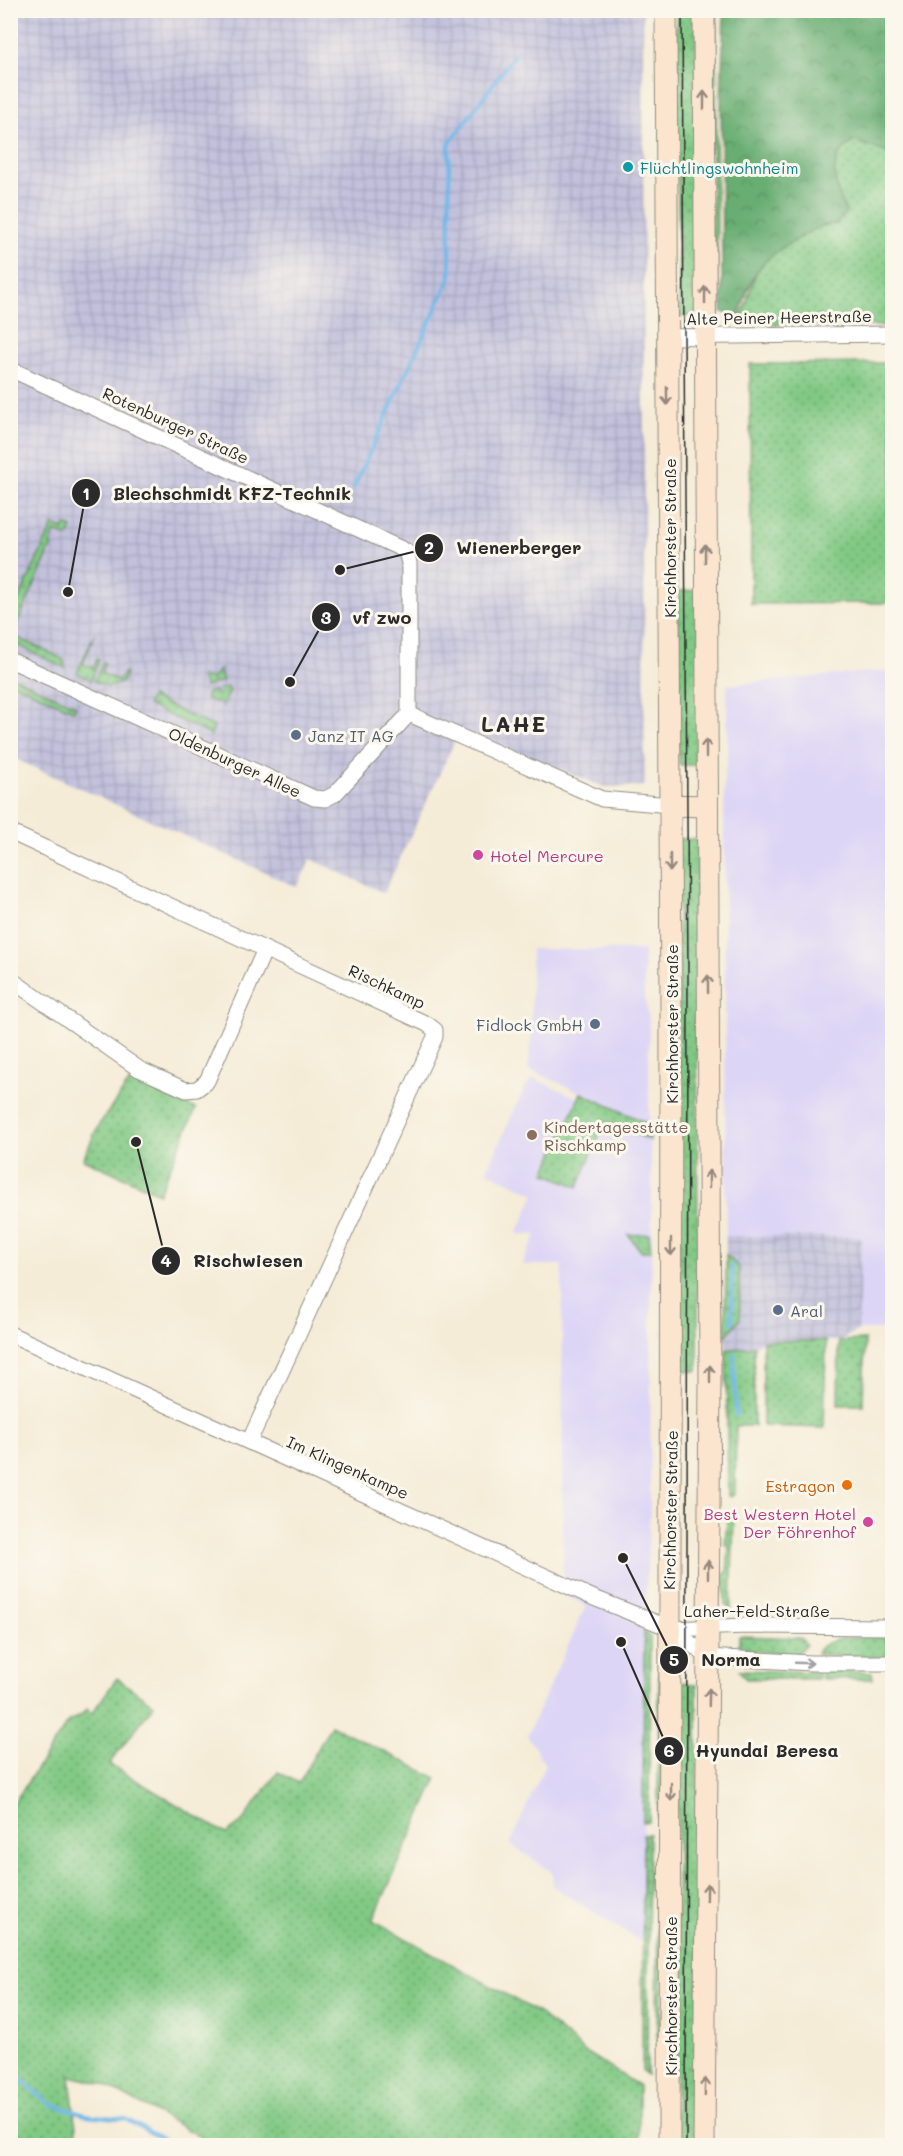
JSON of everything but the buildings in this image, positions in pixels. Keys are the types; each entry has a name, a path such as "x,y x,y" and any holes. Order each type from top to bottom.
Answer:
{"main road":[{"name":"Kirchhorster Straße","path":"666,10 672,1379 669,1581 672,1629 669,2145"},
{"path":"704,10 709,1627 704,2145"},
{"path":"670,805 707,806"}],"street":[{"name":"Alte Peiner Heerstraße","path":"666,337 892,334"},
{"name":"Rotenburger Straße","path":"10,369 406,551 409,563 409,714"},
{"name":"Oldenburger Allee","path":"10,660 314,798 325,799 335,794 409,714"},
{"path":"409,714 602,799 670,805"},
{"name":"Rischkamp","path":"10,832 427,1024 435,1030 435,1037 249,1442"},
{"path":"10,979 139,1070 186,1090 197,1089 207,1081 265,950"},
{"name":"Im Klingenkampe","path":"10,1334 586,1595 672,1629"},
{"name":"Laher-Feld-Straße","path":"672,1629 709,1627 892,1628"},
{"name":"Laher-Feld-Straße","path":"672,1629 708,1657"},
{"path":"708,1657 811,1663 892,1663"}],"shaded area":[{"path":"11,11 643,11 645,786 604,787 460,730 384,893 311,859 297,887 11,757"},
{"path":"892,670 892,1330 858,1330 860,1237 726,1236 724,772 727,763 727,685"},
{"path":"531,949 644,950 644,996 649,1019 649,1124 652,1184 650,1508 644,1632 643,1943 552,1886 553,1873 510,1844 545,1765 527,1735 586,1606 563,1595 562,1265 522,1265 536,1235 517,1234 535,1194 486,1171 525,1087 533,1078 578,1098 581,1093 528,1069 531,1041"},
{"name":"Aral","path":"726,1236 861,1237 858,1330 839,1341 763,1341 754,1346 726,1350"}],"green space":[{"path":"718,10 716,33 717,317 712,309 712,11"},
{"path":"676,11 696,11 699,316 679,317"},
{"path":"724,11 892,11 892,154 855,141 846,147 839,155 835,172 838,192 846,212 836,224 814,230 771,256 757,271 747,291 739,317 722,312 721,99"},
{"path":"855,141 892,154 892,326 739,324 759,265 774,251 818,226 836,224 846,212 835,182 835,163 845,148"},
{"path":"892,363 892,603 751,604 750,364"},
{"path":"53,525 63,529 65,525 72,528 68,537 55,532 50,544 52,545 12,635 63,659 65,668 11,642 11,617"},
{"path":"699,590 701,765 679,765 677,591"},
{"path":"95,633 83,664 93,668 97,659 99,660 91,680 77,673"},
{"path":"103,662 105,663 101,673 119,681 124,672 126,673 122,683 108,687 94,681"},
{"path":"219,670 223,681 205,687 201,677 212,679"},
{"path":"11,676 76,706 74,711 11,682"},
{"path":"227,687 230,691 223,705 206,699 207,693 215,691 217,695 220,693 219,689"},
{"path":"151,697 214,727 211,735 147,705"},
{"path":"678,839 697,839 698,1371 680,1371"},
{"path":"131,1080 196,1109 159,1193 83,1159 98,1126"},
{"path":"581,1093 649,1124 650,1140 605,1121 578,1187 545,1173"},
{"path":"649,1234 651,1251 641,1251 628,1235"},
{"path":"726,1255 739,1267 740,1319 725,1337"},
{"path":"865,1340 863,1405 838,1405 839,1341"},
{"path":"763,1341 826,1341 824,1428 763,1426"},
{"path":"754,1346 754,1426 736,1426 735,1492 731,1497 728,1496 726,1350"},
{"path":"728,1511 734,1515 731,1610 725,1605 724,1574 727,1573 729,1545 725,1545"},
{"path":"644,1632 650,1637 649,1821 643,1822"},
{"path":"739,1636 801,1638 806,1645 797,1654 739,1650"},
{"path":"892,1638 892,1658 817,1654 821,1647 839,1639"},
{"path":"659,1646 661,1646 663,1813 658,1817"},
{"path":"739,1670 818,1672 818,1679 746,1679"},
{"path":"822,1672 872,1672 873,1679 822,1679"},
{"path":"117,1678 154,1705 109,1764 226,1834 241,1823 278,1772 299,1783 331,1725 437,1778 373,1920 539,2013 585,2052 639,2086 639,2145 215,2145 104,2084 70,2076 78,2145 11,2144 11,1807 68,1722 87,1709 92,1713"},
{"path":"678,1683 697,1685 699,2145 676,2146"},
{"path":"643,1834 649,1834 647,2075 642,2071"},
{"path":"658,1836 664,1839 661,2083 657,2081"}],"waterway":[{"path":"353,489 450,278 449,144 515,54"},
{"path":"732,1265 732,1323"},
{"path":"734,1355 736,1415"},
{"path":"10,2070 50,2104 85,2115 125,2119 176,2146"}],"tram line":[{"path":"682,10 688,975 686,2146"}],"place":[{"name":"Flüchtlingswohnheim","path":"628,167"},
{"name":"Wienerberger","path":"340,570"},
{"name":"Blechschmidt KFZ-Technik","path":"68,592"},
{"name":"vf zwo","path":"290,682"},
{"name":"Janz IT AG","path":"296,735"},
{"name":"Hotel Mercure","path":"478,855"},
{"name":"Fidlock GmbH","path":"595,1024"},
{"name":"Kindertagesstätte Rischkamp","path":"532,1135"},
{"name":"Rischwiesen","path":"136,1142"},
{"name":"Aral","path":"778,1310"},
{"name":"Estragon","path":"847,1485"},
{"name":"Best Western Hotel Der Föhrenhof","path":"868,1522"},
{"name":"Norma","path":"623,1558"},
{"name":"Hyundai Beresa","path":"621,1642"}],"district":[{"name":"LAHE","path":"514,723"}]}
